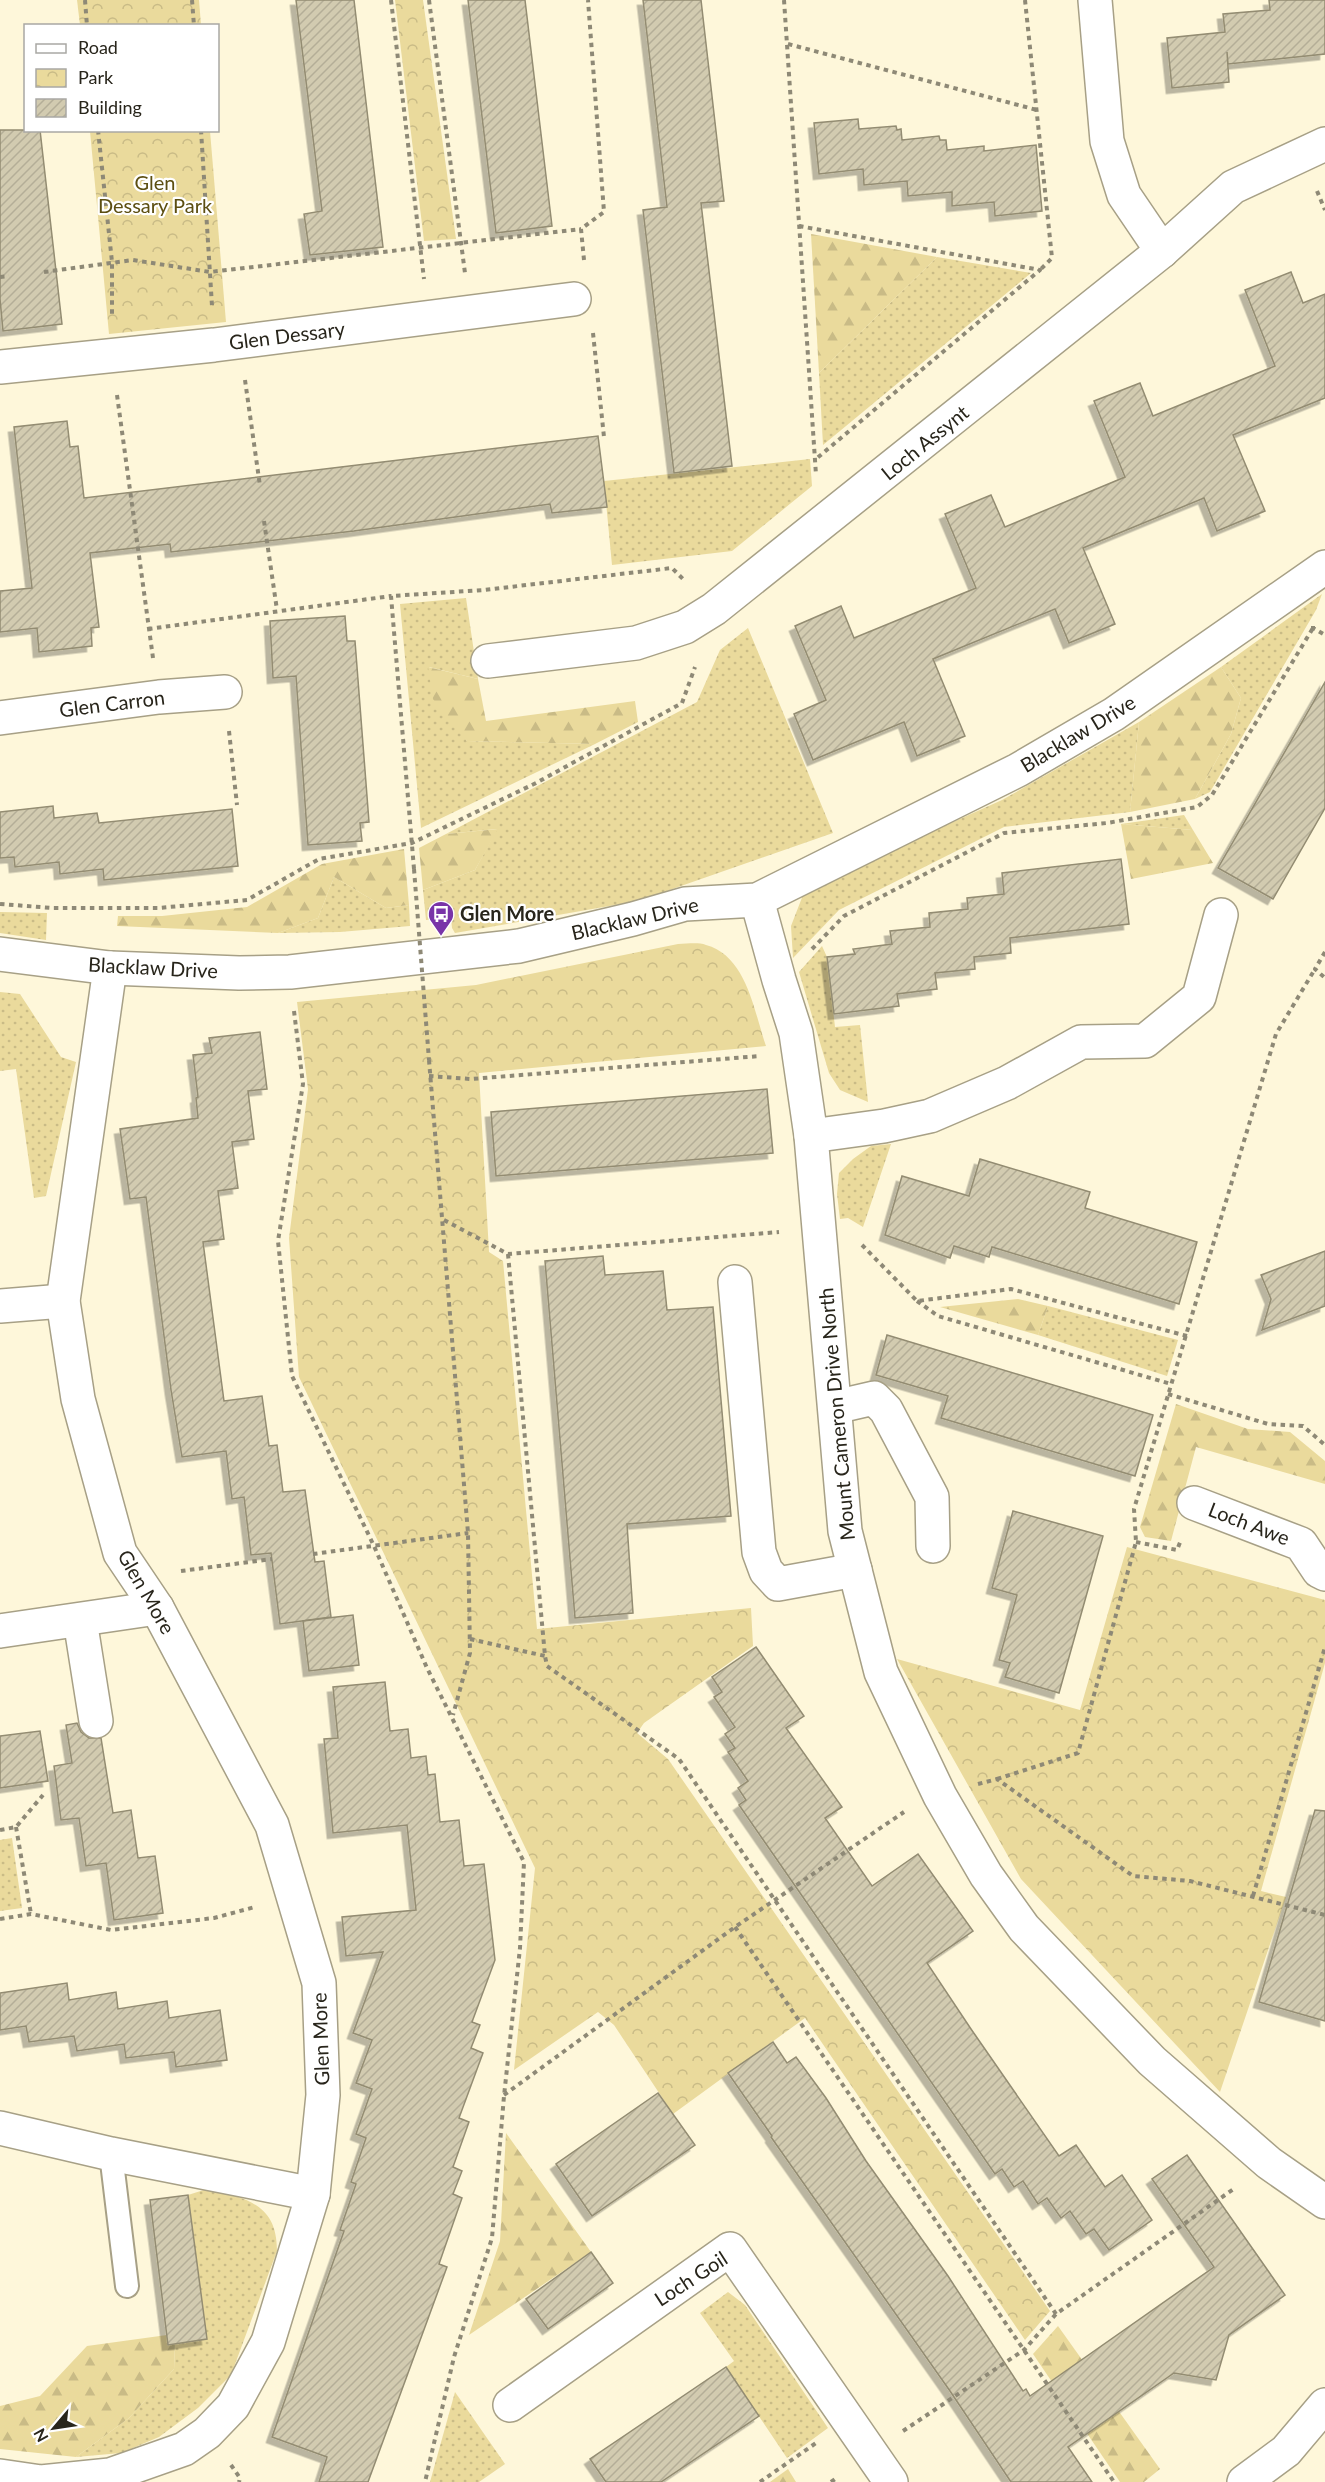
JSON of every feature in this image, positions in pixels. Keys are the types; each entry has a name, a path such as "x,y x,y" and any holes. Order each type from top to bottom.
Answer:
{"street":[{"path":"1095,0 1107,141 1124,195 1162,251"},
{"name":"Loch Assynt","path":"488,661 636,644 685,627 714,609 832,517 1162,251 1233,187 1325,144"},
{"name":"Glen Dessary","path":"0,367 227,344 574,299"},
{"name":"Blacklaw Drive","path":"0,954 110,968 239,973 290,972 519,946 685,904 757,900 1018,770 1104,720 1325,567"},
{"name":"Glen Carron","path":"0,718 159,697 225,692"},
{"name":"Mount Cameron Drive North","path":"757,900 799,1050 811,1136 845,1531 880,1672 939,1793 986,1875 1024,1928 1152,2061 1269,2163 1325,2202"},
{"path":"811,1136 884,1126 930,1116 1006,1083 1081,1042 1145,1041 1199,997 1221,915"},
{"name":"Glen More","path":"0,2476 41,2482 110,2475 184,2449 207,2433 233,2406 268,2342 313,2194 323,2095 320,1983 272,1825 156,1608 120,1553 78,1399 63,1301 110,968"},
{"path":"735,1282 759,1552 766,1571 778,1584 855,1570"},
{"path":"0,1306 63,1301"},
{"path":"835,1407 874,1398 886,1410 932,1497 933,1546"},
{"name":"Loch Awe","path":"1194,1503 1300,1544 1319,1571 1325,1574"},
{"path":"0,1631 156,1608"},
{"path":"80,1620 96,1720"},
{"path":"0,2128 111,2154 313,2194"},
{"name":"Loch Goil","path":"510,2405 730,2249 891,2482"},
{"path":"1244,2482 1286,2451 1325,2406"}],"lane":[{"path":"111,2154 127,2286"}],"path":[{"path":"85,0 87,24"},
{"path":"192,0 194,24"},
{"path":"391,0 428,319"},
{"path":"429,0 470,312"},
{"path":"44,272 133,260 210,272 581,229 604,212 588,0"},
{"path":"784,0 817,486 832,517"},
{"path":"816,459 1052,258 1025,0"},
{"path":"788,44 1037,110"},
{"path":"98,132 112,262 112,356 159,697"},
{"path":"201,132 210,272 260,486"},
{"path":"799,226 1040,270"},
{"path":"581,229 585,263"},
{"path":"0,277 9,276"},
{"path":"593,332 604,437"},
{"path":"264,521 276,610"},
{"path":"0,904 53,908 158,908 247,900 319,859 412,843 536,783 682,704 714,609 672,568 484,590 391,596 148,629"},
{"path":"391,596 468,1533 470,1653 453,1715"},
{"path":"823,938 844,916 1004,833 1107,823 1197,807 1212,795 1312,628"},
{"path":"225,692 237,805"},
{"path":"504,2096 735,1927 939,1793 997,1779 1078,1753 1136,1542 1134,1509 1276,1034 1325,952"},
{"path":"1315,969 1325,978"},
{"path":"290,972 303,1084 278,1241 292,1376 374,1546 427,1668 453,1715 524,1862 520,1948 492,2238 454,2357 425,2482"},
{"path":"429,1076 483,1078 743,1059 799,1050"},
{"path":"508,1254 544,1656 548,1666 680,1759 1056,2314"},
{"path":"918,1301 938,1316 1171,1384"},
{"path":"1168,1394 1268,1424 1303,1426 1325,1445"},
{"path":"313,1554 468,1533"},
{"path":"136,1577 272,1559"},
{"path":"470,1640 544,1656"},
{"path":"1253,1896 1325,1647"},
{"path":"997,1779 1132,1876 1190,1881 1325,1914"},
{"path":"0,1830 16,1827 43,1795"},
{"path":"16,1827 31,1914"},
{"path":"0,1919 31,1914 111,1930 214,1917 293,1896"},
{"path":"735,1927 1114,2482"},
{"path":"831,2482 1024,2350 1056,2314 1269,2163"},
{"path":"760,2482 848,2420"}],"green space":[{"path":"77,0 199,0 201,24 80,24"},
{"path":"395,0 423,0 456,239 424,241"},
{"name":"Glen Dessary Park","path":"90,132 210,132 226,322 109,334"},
{"path":"811,234 937,257 819,373"},
{"path":"937,257 1031,273 823,445 819,373"},
{"path":"810,459 812,486 732,551 612,565 604,481"},
{"path":"1322,594 1316,610 1210,792 1195,799 1231,734 1241,698 1221,667"},
{"path":"466,598 478,679 429,667 467,741 595,744 421,828 400,604"},
{"path":"748,628 833,833 638,901 455,933 451,918 426,920 423,890 475,870 497,829 446,834 697,702 720,650"},
{"path":"428,667 478,679 486,721 635,701 638,722 595,744 467,741 433,699"},
{"path":"1221,667 1241,698 1231,734 1195,799 1130,812 1139,722"},
{"path":"1139,722 1130,812 1004,827 839,910 793,958 791,926 803,895 833,876 1002,800"},
{"path":"1184,815 1193,830 1121,824"},
{"path":"1121,824 1193,830 1213,863 1131,879"},
{"path":"498,829 475,870 423,890 419,848 446,834"},
{"path":"404,849 409,905 386,908 334,877 318,918 278,933 117,926 118,916 162,916 247,907 322,864"},
{"path":"334,877 386,908 409,905 410,926 340,932 278,933 318,918"},
{"path":"0,912 47,913 46,940 0,933"},
{"path":"678,944 706,945 720,951 731,961 747,987 766,1046 479,1073 489,1252 503,1261 537,1629 751,1608 753,1646 644,1723 637,1733 668,1759 1050,2311 1025,2340 805,2018 673,2114 614,2025 598,2012 514,2070 535,1868 299,1377 289,1238 308,1089 297,1002 476,985"},
{"path":"822,946 827,957 835,1027 860,1025 868,1102 840,1090 829,1073 799,972"},
{"path":"0,992 20,994 61,1057 76,1062 46,1196 34,1198 16,1069 0,1071"},
{"path":"891,1144 863,1227 848,1218 840,1219 837,1194 839,1173 871,1146"},
{"path":"1018,1299 1048,1306 1038,1335 940,1307"},
{"path":"1048,1306 1178,1340 1167,1376 1038,1335"},
{"path":"1176,1404 1248,1429 1290,1432 1325,1461 1325,1484 1196,1447 1171,1541 1145,1537 1140,1527"},
{"path":"1127,1547 1325,1600 1325,1663 1261,1891 1286,1897 1220,2092 1021,1879 897,1659 1080,1710"},
{"path":"12,1838 22,1908 0,1911 0,1840"},
{"path":"506,2133 591,2252 469,2335 500,2241"},
{"path":"210,2188 258,2206 272,2223 276,2235 277,2251 231,2375 198,2408 159,2437 121,2453 76,2457 129,2418 174,2369 175,2344 207,2339 188,2195"},
{"path":"728,2292 745,2305 828,2428 787,2458 726,2367 734,2361 700,2313"},
{"path":"1058,2326 1160,2469 1144,2482 1120,2482 1033,2354"},
{"path":"167,2335 169,2344 175,2344 174,2369 129,2418 76,2457 0,2449 0,2406 40,2396 87,2346"},
{"path":"455,2392 505,2464 479,2482 430,2482"},
{"path":"788,2469 796,2482 770,2482"}],"building":[{"path":"296,0 354,0 383,247 310,255 304,214 322,211"},
{"path":"468,0 525,0 552,226 496,233"},
{"path":"643,0 701,0 724,201 701,203 732,466 674,473 643,210 667,207"},
{"path":"1269,0 1325,0 1325,54 1228,64 1227,52 1229,82 1172,88 1167,38 1225,32 1223,14 1270,10"},
{"path":"858,119 859,129 896,126 897,130 901,129 902,140 939,136 940,140 946,140 947,150 984,146 984,151 1036,145 1042,211 995,216 994,202 952,206 952,192 908,196 907,181 864,185 863,169 819,174 814,123"},
{"path":"0,130 40,132 62,324 3,331 0,299"},
{"path":"1291,272 1303,303 1325,294 1325,398 1233,435 1265,511 1217,531 1204,498 1083,548 1115,624 1069,643 1055,609 933,659 965,736 917,756 904,722 813,760 794,714 826,700 795,626 841,606 854,638 976,588 945,514 991,495 1005,527 1125,477 1094,401 1140,383 1153,416 1275,366 1245,290"},
{"path":"67,421 70,447 78,446 84,498 598,436 607,507 552,513 550,504 354,531 171,552 170,544 90,553 99,627 91,628 92,646 39,652 37,628 0,632 0,591 32,588 14,427"},
{"path":"345,616 347,641 355,641 369,822 360,823 362,841 308,845 296,676 273,678 270,621"},
{"path":"1325,682 1325,808 1273,899 1218,868"},
{"path":"53,806 54,818 97,813 99,823 232,809 238,866 104,880 103,869 60,874 59,862 15,867 14,857 0,858 0,812"},
{"path":"1121,859 1129,924 1010,938 1011,953 974,957 975,969 935,973 937,989 897,994 899,1006 834,1014 827,957 855,954 853,949 892,944 890,931 930,927 929,913 968,909 967,898 1004,894 1002,873"},
{"path":"260,1032 267,1089 248,1091 254,1139 232,1142 238,1188 218,1191 224,1239 203,1242 224,1401 262,1396 269,1446 277,1445 283,1492 305,1490 315,1562 324,1561 331,1617 280,1624 271,1553 251,1555 244,1497 232,1499 226,1451 182,1457 146,1197 130,1199 120,1129 198,1118 193,1055 212,1053 209,1038"},
{"path":"767,1089 773,1153 496,1176 491,1112"},
{"path":"980,1159 1090,1192 1085,1208 1197,1242 1179,1304 992,1247 989,1257 954,1246 950,1258 885,1235 902,1176 969,1196"},
{"path":"1325,1251 1325,1306 1262,1330 1271,1299 1261,1275"},
{"path":"603,1256 605,1275 663,1271 667,1310 713,1307 731,1516 627,1524 633,1613 575,1618 545,1261"},
{"path":"887,1335 1153,1415 1135,1476 941,1418 948,1396 876,1375"},
{"path":"1013,1511 1103,1536 1059,1693 1005,1677 1010,1663 999,1660 1017,1595 992,1588"},
{"path":"353,1615 359,1665 309,1671 303,1621"},
{"path":"756,1647 804,1716 786,1728 842,1807 825,1818 872,1886 918,1854 973,1931 927,1963 1059,2156 1076,2145 1105,2187 1122,2175 1152,2220 1109,2250 1094,2229 1086,2234 1070,2211 1061,2218 1047,2198 1038,2204 1023,2181 1014,2187 1002,2169 995,2174 739,1805 746,1800 738,1788 748,1781 728,1752 735,1748 725,1734 735,1727 714,1697 722,1692 712,1677"},
{"path":"385,1682 390,1731 408,1729 411,1758 426,1756 428,1775 435,1774 440,1822 459,1820 464,1866 484,1864 495,1960 472,2022 480,2025 471,2048 483,2053 459,2118 469,2122 453,2167 462,2171 453,2194 462,2198 439,2264 447,2267 368,2482 319,2482 327,2457 272,2437 344,2231 340,2230 356,2184 351,2182 366,2138 356,2134 372,2089 356,2083 372,2040 353,2033 383,1952 346,1956 342,1917 416,1910 407,1825 333,1833 324,1739 338,1738 333,1687"},
{"path":"77,1723 81,1732 89,1738 101,1738 113,1813 131,1810 138,1858 155,1856 163,1913 114,1920 106,1863 86,1866 79,1818 61,1820 54,1766 72,1763 66,1725"},
{"path":"40,1731 48,1781 0,1788 0,1736"},
{"path":"1315,1810 1325,1811 1325,2021 1259,2002"},
{"path":"67,1983 69,2000 116,1992 118,2009 167,2001 169,2018 220,2010 227,2060 176,2067 174,2052 126,2058 124,2044 77,2051 74,2036 29,2042 26,2026 0,2030 0,1993"},
{"path":"773,2042 787,2063 796,2057 826,2098 866,2161 948,2276 1023,2391 1026,2389 1030,2396 1214,2267 1152,2179 1187,2155 1285,2295 1229,2335 1216,2380 1174,2373 1068,2447 1092,2482 1011,2482 728,2073"},
{"path":"658,2093 695,2145 592,2216 556,2164"},
{"path":"188,2195 207,2339 168,2345 150,2200"},
{"path":"591,2252 613,2283 548,2329 526,2299"},
{"path":"726,2367 759,2416 661,2482 606,2482 590,2459"}],"place":[{"name":"Glen More","path":"441,937"}]}
